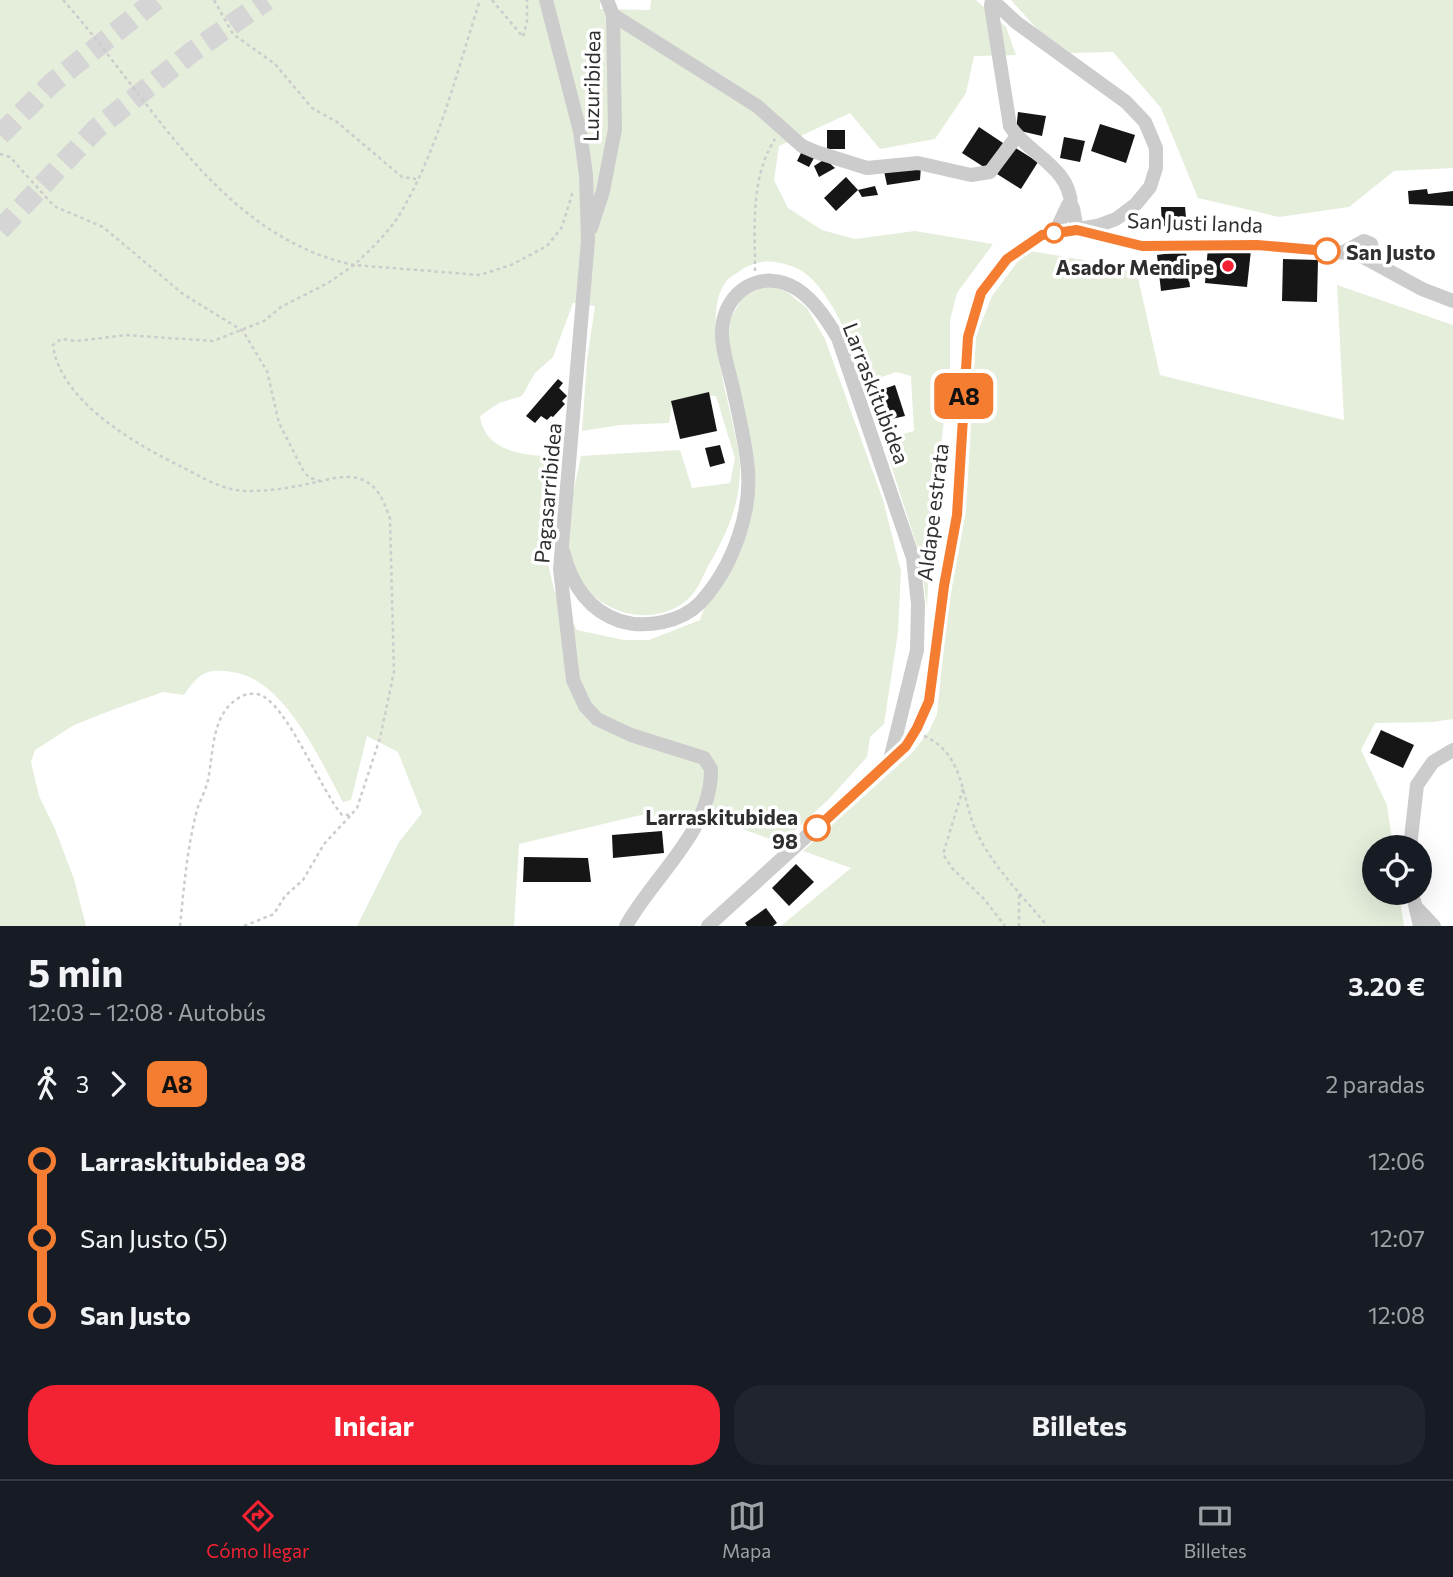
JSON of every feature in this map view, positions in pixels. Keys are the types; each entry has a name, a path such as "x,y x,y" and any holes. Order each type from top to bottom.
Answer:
{"street":[{"name":"Pagasarribidea","path":"546,0 580,131 586,175 588,240 560,569 571,667 577,692 597,719 631,735 704,758 711,769 700,822 647,892 626,926"},
{"name":"Luzuribidea","path":"588,240 603,191 615,129 613,15 607,0"},
{"path":"992,0 1017,23 1126,102 1145,122 1156,148 1156,168 1150,187 1136,204 1116,219 1077,230 1071,193 1061,175 1017,136 1010,126 992,0"},
{"name":"Luzuribidea","path":"613,15 757,106 784,130"},
{"path":"784,130 802,146 867,168 918,163 971,175 990,172 1017,136"},
{"path":"1055,233 1065,207 1071,205"},
{"name":"Aldape estrata","path":"889,761 914,732 929,701 944,586 957,515 968,337 981,293 1007,259 1042,235 1077,230"},
{"name":"San Justi landa","path":"1077,230 1142,246 1257,245 1359,254 1422,289 1453,301"},
{"name":"Larraskitubidea","path":"756,282 779,281 798,290 824,315 838,338 913,558 918,604 918,650 889,761"},
{"path":"563,551 569,575 580,594 599,611 622,621 644,625 672,620 695,607 713,589 739,535 747,499 748,463 722,332 726,310 739,290 756,282"},
{"path":"1410,835 1417,785 1433,762 1453,750"},
{"path":"708,926 889,761"},
{"path":"1414,905 1420,926"},
{"path":"1418,905 1434,926"}],"path":[{"path":"63,0 219,191 260,225 327,260 354,265 480,275 511,265 547,246 562,227 572,193 586,175"},
{"path":"214,0 233,34 275,64 312,108 337,122 402,177 416,179"},
{"path":"244,926 274,914 285,896 303,880 324,844 357,808 380,738 394,672 390,519 382,495 368,482 349,477 287,488 247,491 221,487 115,430 94,411 55,364 53,345 61,339 77,341 126,335 213,341 264,321 281,307 328,283 354,265 398,217 438,130 480,0"},
{"path":"492,0 523,37 527,22 527,0"},
{"path":"756,282 754,223 761,170 767,152 784,130"},
{"path":"0,154 10,157 54,206 103,227 183,294 243,331 267,371 279,423 304,472 310,478 322,481"},
{"path":"180,926 198,807 207,783 214,737 221,715 233,701 247,693 261,695 273,706 302,746 334,804 342,815 351,815"},
{"path":"914,732 939,743 958,773 976,831 1046,926"},
{"path":"963,789 943,854 951,868 985,900 1005,926"},
{"path":"1019,892 1019,926"}],"green space":[{"path":"0,0 600,0 600,9 650,10 651,0 976,0 1006,27 1016,55 974,56 966,93 935,139 880,149 850,113 779,146 774,180 788,208 822,230 855,239 915,231 993,244 957,293 950,320 950,368 930,541 927,608 920,556 883,440 914,431 911,376 896,372 865,383 846,334 827,298 804,273 791,266 766,262 747,266 728,279 719,296 717,343 738,446 740,480 735,507 725,533 695,591 675,608 659,614 641,615 607,605 593,595 581,581 570,552 572,497 581,456 680,450 692,488 730,483 735,458 716,396 701,395 672,404 669,423 620,425 582,431 587,360 595,306 573,303 553,357 535,373 522,396 499,403 480,416 489,437 508,450 555,456 542,536 554,590 577,630 624,640 649,640 700,620 704,609 723,585 741,551 750,523 754,484 728,349 730,319 743,297 767,285 787,292 807,308 825,339 883,500 901,571 898,632 884,724 870,737 867,757 829,799 781,843 720,821 641,815 519,844 514,926 357,926 399,842 422,813 398,752 367,736 351,800 343,802 311,744 284,705 268,689 251,678 232,672 215,671 199,677 184,695 163,692 112,710 74,725 35,750 31,762 39,796 74,879 86,926 0,926"},
{"path":"1011,0 1453,0 1453,168 1394,171 1349,207 1279,217 1198,198 1161,108 1113,52 1071,53 1038,30"},
{"path":"1031,251 1136,269 1160,375 1344,420 1337,285 1453,325 1453,719 1375,723 1361,750 1387,805 1391,835 1362,835 1362,905 1401,905 1404,926 781,926 851,868 803,851 912,753 929,731 937,714 948,608 966,510 976,336 992,296 1018,261"}],"building":[{"path":"1018,112 1046,116 1042,136 1016,130"},
{"path":"1100,124 1135,135 1126,163 1091,151"},
{"path":"979,127 1003,143 987,169 962,153"},
{"path":"827,130 845,130 845,149 827,149"},
{"path":"1064,137 1085,141 1080,162 1060,158"},
{"path":"1014,147 1038,162 1021,189 997,174"},
{"path":"802,151 814,158 809,167 797,161"},
{"path":"825,159 835,168 819,177 814,166"},
{"path":"921,166 920,180 887,185 884,171"},
{"path":"846,177 858,190 836,211 824,198"},
{"path":"875,186 878,195 862,197 858,190"},
{"path":"1427,189 1428,194 1453,191 1453,206 1409,204 1408,191"},
{"path":"1161,207 1185,207 1187,228 1162,226"},
{"name":"Asador Mendipe","path":"1208,247 1251,250 1247,287 1205,283"},
{"path":"1186,251 1190,287 1161,291 1157,255"},
{"path":"1283,259 1318,260 1317,302 1282,301"},
{"path":"558,379 563,383 559,388 567,396 562,401 565,404 553,417 547,420 541,416 535,423 526,416"},
{"path":"895,385 905,416 887,420 878,391"},
{"path":"709,392 717,431 680,439 671,401"},
{"path":"720,445 725,463 710,467 705,448"},
{"path":"1381,730 1414,745 1403,768 1370,753"},
{"path":"662,831 664,853 613,858 612,835"},
{"path":"524,857 588,858 591,882 523,882"},
{"path":"796,864 814,882 789,906 772,888"},
{"path":"766,908 777,923 773,926 747,926 745,923"}],"tunnel":[{"path":"0,135 52,83 156,0"},
{"path":"0,230 96,129 192,52 267,0"}],"bus line":[{"name":"A8","path":"817,828 906,746 929,701 944,586 957,515 968,337 981,293 1007,259 1042,235 1077,230 1142,246 1257,245 1327,251"}],"place":[{"name":"San Justo","path":"1327,251"},
{"name":"Asador Mendipe","path":"1228,266"},
{"name":"Larraskitubidea 98","path":"817,828"}]}
